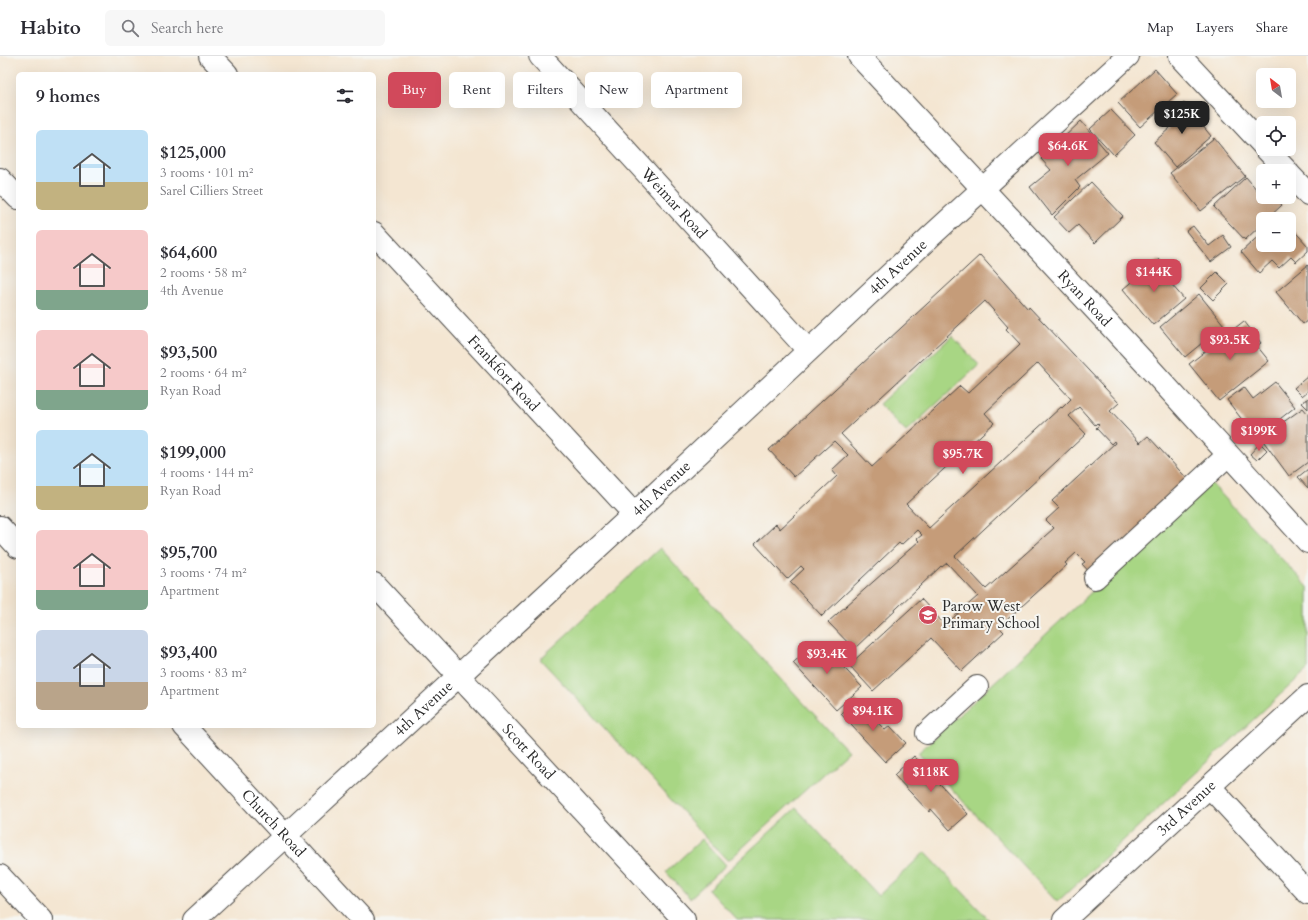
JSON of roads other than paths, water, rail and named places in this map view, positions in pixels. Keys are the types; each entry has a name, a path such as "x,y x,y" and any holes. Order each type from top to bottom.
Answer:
{"street":[{"path":"210,56 225,72"},
{"name":"Weimar Road","path":"540,56 808,350"},
{"name":"Ryan Road","path":"858,56 1123,340 1308,542"},
{"name":"4th Avenue","path":"194,920 634,514 981,189 1128,56"},
{"path":"1180,56 1256,138"},
{"path":"1273,156 1280,164"},
{"path":"0,179 16,196"},
{"path":"1296,181 1308,194"},
{"name":"Frankfort Road","path":"376,235 634,514"},
{"path":"1095,578 1228,455"},
{"path":"0,527 16,545"},
{"name":"Scott Road","path":"376,586 684,920"},
{"path":"927,732 977,687"},
{"name":"3rd Avenue","path":"1064,920 1308,696"},
{"name":"Church Road","path":"186,728 363,920"},
{"path":"1210,786 1308,893"},
{"path":"0,876 41,920"}],"place":[{"name":"Parow West Primary School","path":"928,615"}]}
